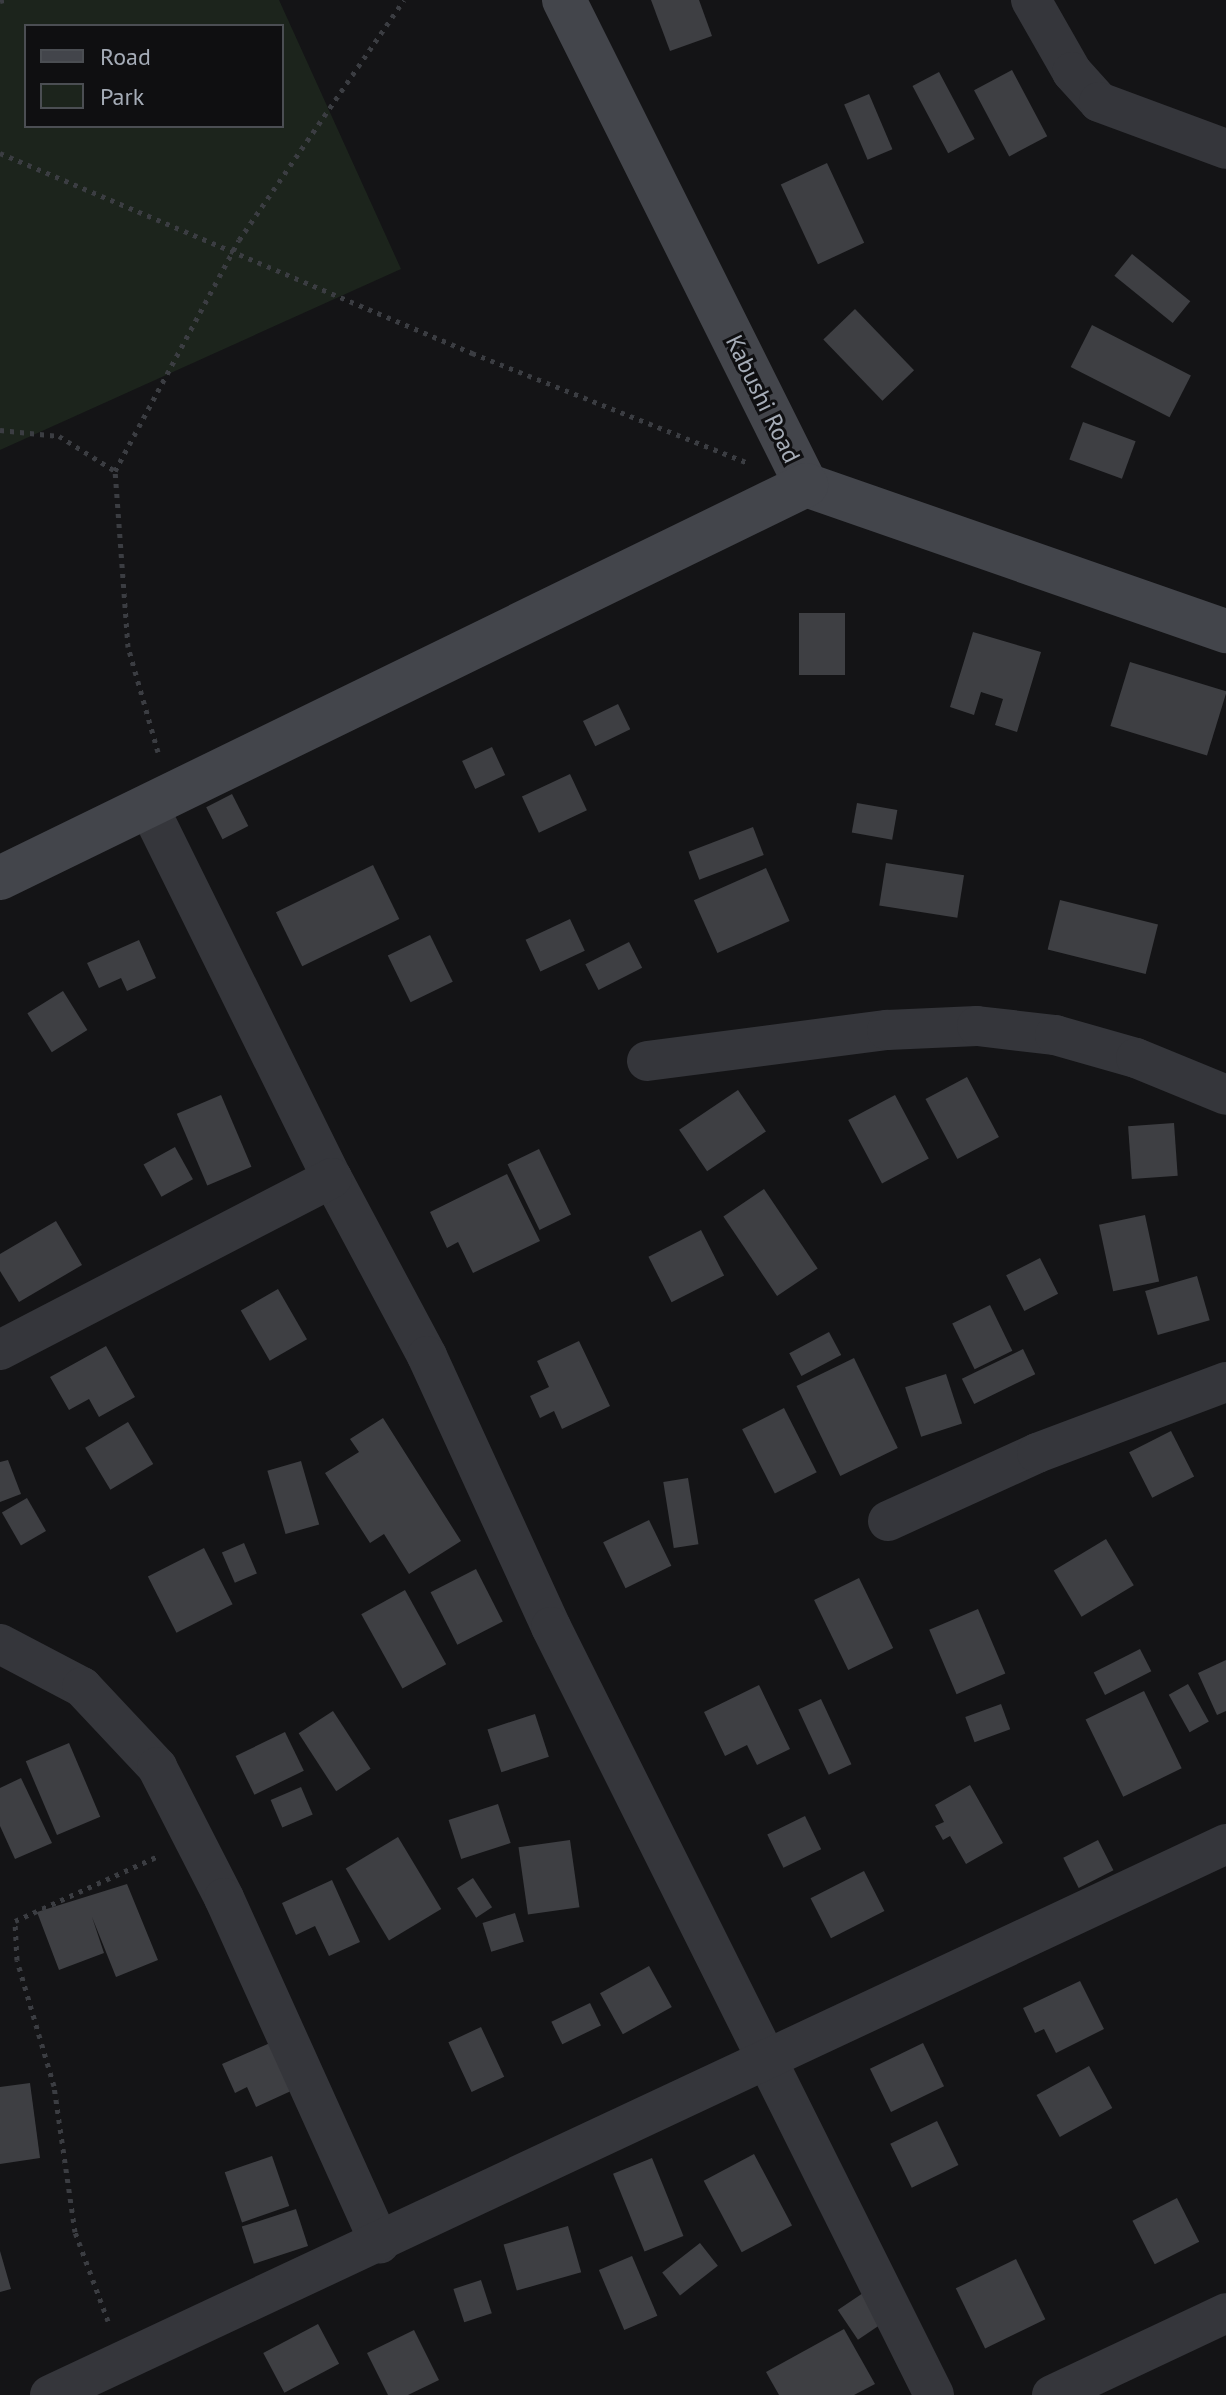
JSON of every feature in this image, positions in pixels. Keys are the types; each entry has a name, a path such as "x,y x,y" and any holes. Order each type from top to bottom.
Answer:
{"main road":[{"name":"Kabushi Road","path":"564,0 806,485 1226,631"},
{"path":"0,878 806,485"}],"street":[{"path":"1031,0 1072,72 1099,102 1226,149"},
{"path":"160,801 332,1178 427,1356 551,1627 763,2061 934,2395"},
{"path":"647,1061 887,1030 977,1026 1055,1035 1136,1058 1226,1095"},
{"path":"0,1350 332,1178"},
{"path":"888,1521 1037,1453 1226,1382"},
{"path":"0,1644 82,1687 157,1767 196,1839 380,2243"},
{"path":"50,2395 1226,1844"},
{"path":"1052,2395 1226,2313"}],"path":[{"path":"160,801 128,647 115,471 234,248 404,0"},
{"path":"0,153 234,248 472,353 806,485"},
{"path":"0,430 59,436 115,471"},
{"path":"123,2360 75,2232 54,2086 17,1960 15,1921 196,1839"}],"green space":[{"path":"0,0 279,0 401,269 0,450"}],"building":[{"path":"651,0 699,0 712,36 670,51"},
{"path":"1012,70 1047,136 1009,156 974,90"},
{"path":"939,72 975,139 948,153 913,86"},
{"path":"869,94 892,149 868,160 844,105"},
{"path":"827,163 864,243 818,264 781,185"},
{"path":"1132,254 1190,301 1173,323 1114,276"},
{"path":"855,309 914,370 882,401 823,340"},
{"path":"1092,325 1191,375 1170,417 1071,367"},
{"path":"1083,422 1136,441 1122,479 1069,460"},
{"path":"799,613 845,613 845,675 799,675"},
{"path":"973,632 1041,652 1017,732 995,725 1003,699 981,692 974,715 950,707"},
{"path":"1130,662 1226,691 1207,756 1110,726"},
{"path":"618,704 630,729 595,746 583,721"},
{"path":"492,747 505,775 475,789 462,761"},
{"path":"570,774 587,810 539,833 522,796"},
{"path":"232,794 248,826 223,839 206,807"},
{"path":"857,803 897,810 892,840 852,833"},
{"path":"753,827 764,855 699,880 689,852"},
{"path":"886,863 964,875 957,918 879,905"},
{"path":"373,865 399,919 302,966 276,912"},
{"path":"766,868 790,921 717,953 694,900"},
{"path":"1060,900 1158,924 1146,974 1048,949"},
{"path":"570,919 585,951 540,971 526,940"},
{"path":"430,935 453,982 411,1002 388,956"},
{"path":"139,940 156,978 127,991 121,978 99,988 87,963"},
{"path":"629,942 642,968 599,990 585,964"},
{"path":"63,991 87,1030 52,1052 27,1013"},
{"path":"967,1077 999,1137 957,1159 926,1099"},
{"path":"738,1090 766,1131 707,1171 679,1130"},
{"path":"221,1095 251,1167 207,1186 177,1114"},
{"path":"895,1095 929,1159 882,1183 848,1120"},
{"path":"1174,1123 1178,1176 1132,1179 1128,1126"},
{"path":"175,1147 193,1179 161,1197 144,1164"},
{"path":"539,1149 571,1215 540,1230 508,1164"},
{"path":"507,1174 540,1241 473,1273 458,1242 447,1248 430,1212"},
{"path":"764,1189 818,1269 777,1296 723,1216"},
{"path":"1145,1215 1159,1282 1113,1291 1099,1225"},
{"path":"56,1221 82,1265 19,1302 0,1271 0,1254"},
{"path":"701,1230 724,1275 672,1302 648,1257"},
{"path":"1040,1258 1058,1294 1024,1311 1006,1275"},
{"path":"1197,1276 1210,1320 1158,1335 1145,1291"},
{"path":"278,1289 307,1339 270,1361 241,1310"},
{"path":"990,1305 1012,1351 975,1369 952,1323"},
{"path":"829,1332 841,1355 801,1376 789,1353"},
{"path":"579,1341 610,1406 562,1429 554,1411 540,1418 530,1396 549,1387 537,1361"},
{"path":"106,1346 135,1397 99,1417 89,1399 69,1410 50,1377"},
{"path":"1023,1349 1035,1374 974,1404 962,1379"},
{"path":"854,1358 898,1448 840,1476 796,1386"},
{"path":"946,1374 962,1423 921,1437 905,1387"},
{"path":"784,1408 817,1472 775,1493 742,1429"},
{"path":"383,1418 461,1541 409,1574 384,1534 370,1543 325,1473 359,1452 350,1439"},
{"path":"128,1422 153,1464 110,1490 85,1448"},
{"path":"1171,1431 1194,1476 1152,1498 1129,1452"},
{"path":"8,1460 21,1494 0,1502 0,1462"},
{"path":"301,1461 319,1524 286,1534 267,1471"},
{"path":"688,1478 698,1544 674,1548 663,1482"},
{"path":"27,1498 46,1531 21,1545 2,1512"},
{"path":"649,1520 671,1566 626,1588 603,1542"},
{"path":"1106,1539 1134,1585 1082,1617 1054,1570"},
{"path":"244,1543 257,1573 235,1583 222,1552"},
{"path":"204,1548 233,1604 176,1633 148,1577"},
{"path":"476,1569 503,1622 457,1645 431,1592"},
{"path":"859,1578 893,1648 848,1670 814,1600"},
{"path":"405,1590 446,1664 402,1689 361,1614"},
{"path":"978,1609 1005,1673 957,1694 929,1630"},
{"path":"1140,1649 1151,1671 1105,1695 1094,1673"},
{"path":"1226,1660 1226,1711 1217,1715 1198,1673"},
{"path":"1188,1684 1209,1722 1190,1732 1169,1695"},
{"path":"759,1685 790,1749 757,1765 747,1745 725,1756 704,1712"},
{"path":"1144,1691 1182,1768 1123,1797 1086,1719"},
{"path":"821,1699 851,1764 829,1775 798,1710"},
{"path":"1001,1704 1010,1729 975,1742 965,1717"},
{"path":"333,1711 371,1769 336,1791 299,1733"},
{"path":"535,1714 549,1757 501,1772 487,1729"},
{"path":"285,1732 304,1771 254,1795 236,1756"},
{"path":"69,1743 100,1817 57,1835 26,1761"},
{"path":"21,1778 52,1843 15,1859 0,1826 0,1788"},
{"path":"970,1785 1003,1843 966,1864 950,1836 943,1840 935,1826 944,1822 935,1805"},
{"path":"301,1787 313,1815 282,1828 271,1800"},
{"path":"498,1804 511,1843 461,1859 449,1820"},
{"path":"805,1816 821,1849 783,1868 767,1834"},
{"path":"398,1837 441,1909 389,1940 346,1868"},
{"path":"570,1840 579,1907 528,1915 519,1847"},
{"path":"1098,1840 1113,1870 1079,1888 1063,1858"},
{"path":"864,1871 884,1911 831,1938 811,1898"},
{"path":"473,1878 492,1907 476,1918 457,1888"},
{"path":"332,1880 360,1942 329,1956 315,1926 296,1935 282,1903"},
{"path":"127,1884 158,1960 116,1977 92,1917 104,1953 59,1970 37,1912"},
{"path":"515,1913 524,1942 491,1952 482,1923"},
{"path":"649,1966 672,2007 623,2034 600,1993"},
{"path":"1080,1981 1104,2029 1056,2053 1044,2029 1035,2033 1023,2008"},
{"path":"590,2003 601,2025 562,2044 551,2022"},
{"path":"481,2027 504,2077 472,2092 448,2042"},
{"path":"270,2043 291,2091 256,2107 247,2087 235,2093 222,2064"},
{"path":"923,2043 944,2086 891,2112 870,2069"},
{"path":"1089,2066 1112,2108 1060,2137 1037,2095"},
{"path":"30,2083 40,2158 0,2164 0,2087"},
{"path":"937,2121 958,2165 912,2188 890,2144"},
{"path":"754,2154 792,2226 742,2252 704,2181"},
{"path":"272,2156 289,2206 242,2222 225,2172"},
{"path":"652,2158 683,2236 645,2252 613,2174"},
{"path":"1177,2198 1199,2242 1155,2264 1132,2221"},
{"path":"296,2209 308,2246 254,2264 242,2227"},
{"path":"568,2226 581,2272 517,2291 504,2244"},
{"path":"700,2243 718,2266 680,2295 662,2273"},
{"path":"0,2251 11,2289 0,2292"},
{"path":"632,2256 657,2316 624,2330 599,2270"},
{"path":"1016,2259 1045,2319 985,2349 956,2288"},
{"path":"481,2280 492,2313 464,2322 453,2289"},
{"path":"866,2291 886,2321 858,2340 838,2310"},
{"path":"318,2324 339,2364 284,2393 263,2353"},
{"path":"844,2329 875,2384 854,2395 779,2395 766,2372"},
{"path":"414,2330 439,2380 408,2395 388,2395 367,2353"}]}
